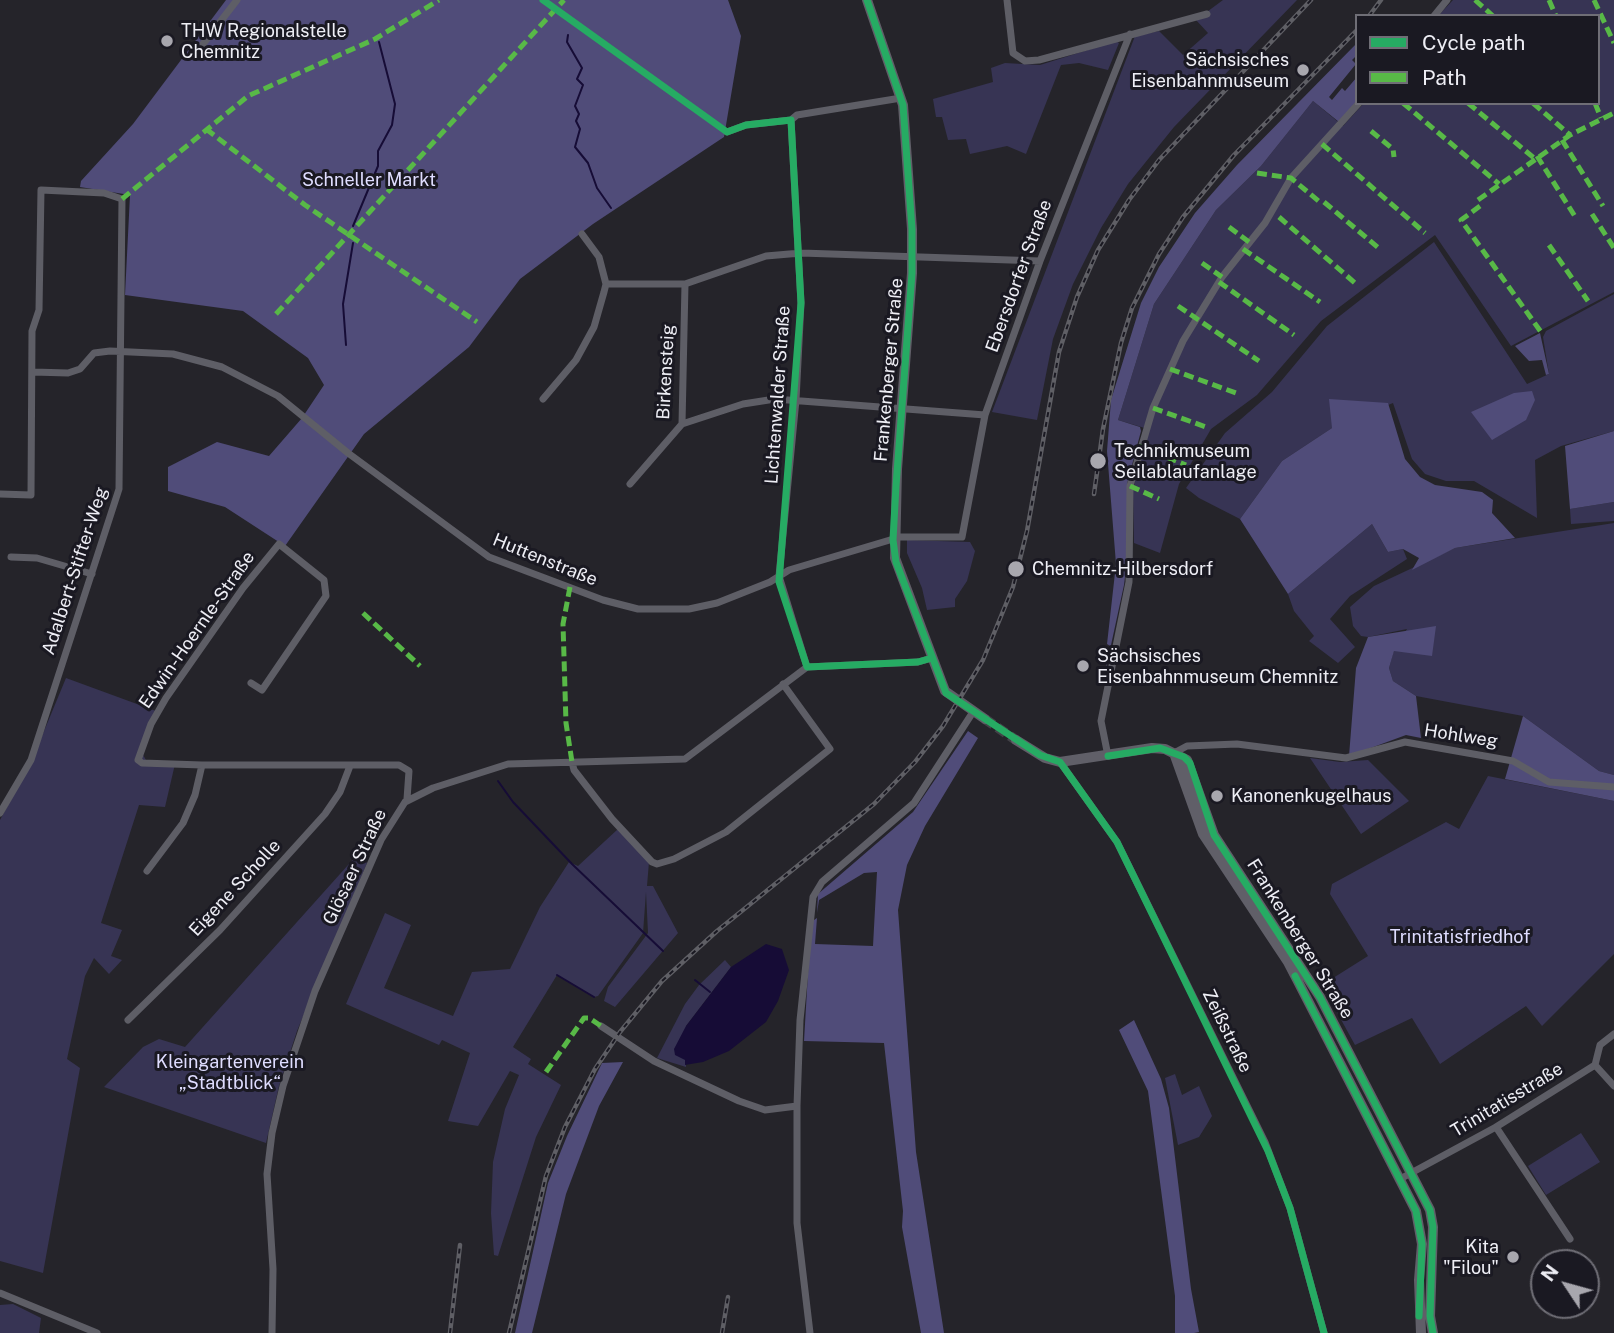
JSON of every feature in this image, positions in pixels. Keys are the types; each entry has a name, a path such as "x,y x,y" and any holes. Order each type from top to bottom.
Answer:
{"main road":[{"name":"Frankenberger Straße","path":"867,0 901,98 913,255 894,540 896,562 946,693 985,719"},
{"path":"1016,740 1045,758 1060,762 1152,748 1174,753"},
{"name":"Frankenberger Straße","path":"1174,753 1190,763 1214,835 1320,997 1430,1210 1433,1227 1430,1316 1433,1333"},
{"name":"Frankenberger Straße","path":"1174,753 1203,834 1288,962 1400,1179 1421,1228 1422,1333"}],"street":[{"path":"203,44 237,0"},
{"path":"1007,0 1013,52 1020,58 1039,60 1207,14"},
{"path":"1436,14 1447,0"},
{"name":"Ebersdorfer Straße","path":"962,537 985,415 1040,261 1130,34"},
{"path":"727,132 746,125 791,120 797,114 901,98"},
{"path":"1108,756 1101,721 1129,582 1130,486 1153,408 1184,341 1223,276 1265,223 1291,178 1357,105"},
{"name":"Lichtenwalder Straße","path":"791,120 801,253 796,400 779,576 807,667"},
{"name":"Adalbert-Stifter-Weg","path":"0,813 31,760 119,489 122,199 104,193 40,190 39,310 32,331 33,372"},
{"path":"543,400 576,360 594,327 606,284 599,257 582,234"},
{"path":"606,284 685,284 766,256 801,253 1040,261"},
{"name":"Birkensteig","path":"630,484 681,424 685,284"},
{"name":"Huttenstraße","path":"33,372 68,373 80,369 94,353 121,351 173,354 200,360 244,376 278,396 348,453 489,557 603,600 638,609 689,609 735,597 833,555 907,536 962,537"},
{"path":"0,494 30,495 33,372"},
{"path":"681,424 752,402 796,400 985,415"},
{"name":"Edwin-Hoernle-Straße","path":"251,683 262,690 326,596 324,580 279,544 186,668 157,713 138,756 142,763 406,767 409,771 407,799"},
{"path":"11,557 37,558 92,574"},
{"path":"807,667 918,662 932,658"},
{"name":"Glösaer Straße","path":"272,1333 273,1269 267,1174 283,1086 315,991 377,848 407,799 509,764 685,759 807,667"},
{"path":"572,762 574,770 612,819 652,862 657,864 674,859 726,832 831,750 783,684"},
{"path":"810,1333 797,1223 797,1106 800,1020 813,897 822,883 914,803 973,712"},
{"name":"Hohlweg","path":"1174,753 1187,746 1237,744 1346,758 1405,742 1513,761 1549,782 1614,788"},
{"name":"Zeißstraße","path":"1060,762 1117,842 1265,1142 1290,1208 1324,1333"},
{"path":"147,871 183,823 195,795 202,765"},
{"name":"Eigene Scholle","path":"128,1020 220,930 325,814 340,792 350,766"},
{"path":"601,1026 651,1059 738,1101 765,1110 797,1106"},
{"name":"Trinitatisstraße","path":"1400,1179 1496,1127 1595,1065 1600,1045 1614,1034"},
{"path":"1595,1065 1614,1086"},
{"path":"1496,1127 1570,1239"},
{"path":"0,1293 97,1333"}],"green space":[{"name":"Schneller Markt","path":"226,0 728,0 741,36 724,137 593,224 520,279 469,347 364,434 285,546 225,507 168,491 168,467 217,442 269,456 302,418 324,385 308,358 243,311 125,295 130,195 80,187 81,181 133,124"},
{"path":"1223,0 1297,0 1174,127 1128,184 1101,228 1073,284 1053,339 1037,420 992,412 1135,36 1159,31 1183,55 1208,33 1196,20"},
{"path":"1453,0 1614,0 1614,292 1511,346 1435,235 1321,321 1257,395 1211,429 1179,484 1160,553 1134,543 1133,490 1148,429 1118,420 1154,304 1216,210 1261,166 1313,101 1343,126 1362,105 1600,105 1600,14 1440,14"},
{"path":"1116,41 1119,43 1108,70 1079,63 1061,65 1026,154 1007,146 970,154 966,139 948,140 942,117 936,117 933,99 993,82 991,68 1005,63 1040,65"},
{"path":"1355,45 1355,57 1352,60 1355,65 1329,97 1332,100 1342,88 1345,91 1355,79 1355,105 1339,122 1313,101 1261,166 1216,210 1154,304 1118,420 1140,427 1141,431 1127,484 1128,553 1124,585 1103,682 1110,646 1107,644 1116,564 1107,451 1111,400 1141,303 1159,267 1195,213 1237,165"},
{"path":"1434,242 1527,384 1549,374 1543,337 1546,331 1614,294 1614,431 1561,446 1535,460 1537,518 1474,481 1446,481 1425,474 1412,459 1393,403 1332,428 1282,461 1240,519 1199,498 1186,488 1225,433 1272,392 1327,326"},
{"path":"1540,333 1549,374 1546,375 1542,360 1529,361 1515,346"},
{"path":"1532,391 1535,400 1526,420 1492,440 1471,412 1514,393"},
{"path":"1329,399 1388,403 1405,459 1420,477 1435,485 1482,492 1493,500 1492,513 1515,538 1455,548 1412,570 1419,558 1403,549 1388,552 1372,524 1288,594 1240,519 1282,461 1332,428"},
{"path":"1614,431 1614,502 1570,509 1565,446"},
{"path":"1614,502 1614,521 1571,524 1570,509"},
{"path":"1614,523 1614,775 1599,771 1523,716 1416,696 1393,681 1389,668 1394,650 1407,629 1368,637 1361,636 1353,626 1350,607 1374,586 1455,548"},
{"path":"1372,524 1388,552 1403,549 1407,559 1350,596 1330,619 1355,647 1338,663 1309,641 1314,636 1294,611 1288,594"},
{"path":"907,540 970,542 975,551 967,581 955,599 955,607 927,610 922,588 907,553"},
{"path":"1436,626 1432,656 1394,651 1389,668 1393,681 1416,696 1421,738 1406,735 1349,756 1356,668 1368,637"},
{"path":"66,678 156,711 143,755 146,760 175,764 165,807 139,805 101,923 122,930 111,956 122,960 109,974 94,958 85,976 67,1059 80,1068 43,1273 0,1261 0,820 30,765"},
{"path":"1523,716 1599,771 1614,775 1614,801 1505,779"},
{"path":"968,731 978,738 925,826 907,865 898,910 916,1152 944,1333 921,1333 902,1227 903,1211 884,1043 804,1041 811,922 817,918 815,944 873,946 877,872 864,873 819,900 817,913 818,894 913,812"},
{"path":"1310,758 1340,762 1368,760 1409,801 1361,834"},
{"name":"Trinitatisfriedhof","path":"1488,776 1614,801 1614,954 1542,1026 1526,1006 1440,1064 1412,1018 1355,1045 1322,985 1368,956 1330,894 1332,884 1446,822 1459,829"},
{"path":"618,829 649,862 647,886 653,886 678,933 615,1007 604,1001 608,987 648,933 646,892 643,933 598,996 594,997 557,975 513,1047 531,1059 528,1064 561,1085 536,1137 498,1256 494,1255 491,1213 493,1162 505,1109 519,1075 510,1071 478,1126 448,1121 470,1053 442,1040 439,1045 346,1004 385,913 411,925 384,988 453,1016 472,972 510,969 540,907 569,862 578,866"},
{"name":"Kleingartenverein „Stadtblick“","path":"357,855 367,863 297,1031 279,1086 266,1143 104,1087 143,1047 159,1039 185,1047"},
{"path":"725,960 731,967 686,1026 686,1067 657,1058 685,1004 699,985"},
{"path":"1134,1020 1161,1079 1169,1108 1191,1289 1199,1332 1194,1333 1175,1333 1175,1296 1148,1091 1119,1030"},
{"path":"623,1062 599,1106 566,1194 532,1333 515,1333 548,1183 602,1063"},
{"path":"1175,1074 1182,1095 1199,1086 1212,1116 1199,1137 1178,1145 1165,1078"},
{"path":"1581,1133 1600,1162 1546,1195 1528,1166"},
{"path":"13,1304 41,1318 39,1333 0,1333 0,1305"}],"shaded area":[{"path":"766,944 782,949 789,970 778,1001 766,1022 729,1051 703,1062 685,1065 685,1060 675,1055 674,1049 686,1026 731,967"}],"waterway":[{"path":"568,35 567,42 582,68 577,79 583,85 575,106 579,114 576,121 580,129 575,147 588,163 597,188 611,208"},
{"path":"353,226 378,166 378,151 392,125 395,104 379,42"},
{"path":"346,345 343,304 353,243"},
{"path":"498,781 513,802 572,864 663,951"},
{"path":"557,975 594,997"},
{"path":"695,980 710,992"}],"tunnel":[{"path":"985,719 1016,740"}],"railway":[{"path":"509,1333 546,1176 565,1127 595,1069 620,1032 662,981 717,931 874,804 915,762 943,726 983,660 1013,587 1027,531 1059,352 1077,297 1098,250 1129,200 1159,160 1311,0"},
{"path":"1370,14 1381,0"},
{"path":"1094,494 1103,429 1121,343 1132,308 1159,254 1183,217 1234,155 1355,32"},
{"path":"450,1333 460,1245"},
{"path":"722,1333 728,1297"}],"marked path":[{"path":"122,199 248,96 375,39 439,0"},
{"path":"276,314 564,0"},
{"path":"1475,0 1491,14"},
{"path":"1549,0 1555,14"},
{"path":"1594,0 1614,43"},
{"path":"1405,105 1499,184"},
{"path":"1470,105 1534,158"},
{"path":"1535,105 1570,135"},
{"path":"1596,105 1601,118"},
{"path":"1478,200 1570,135 1614,113"},
{"path":"206,129 305,205 477,322"},
{"path":"1371,131 1393,149 1394,157"},
{"path":"1562,140 1603,206"},
{"path":"1322,144 1425,233"},
{"path":"1537,156 1576,218"},
{"path":"1257,173 1291,178 1321,203"},
{"path":"1324,202 1381,250"},
{"path":"1480,206 1461,220 1541,332"},
{"path":"1592,214 1614,248"},
{"path":"1279,217 1355,283"},
{"path":"1229,227 1249,242"},
{"path":"1549,245 1588,301"},
{"path":"1243,249 1320,302"},
{"path":"1202,263 1222,277"},
{"path":"1219,282 1294,335"},
{"path":"1178,306 1259,361"},
{"path":"1170,369 1236,393"},
{"path":"1153,408 1206,427"},
{"path":"1139,446 1186,465"},
{"path":"1130,486 1159,499"},
{"path":"570,587 563,624 566,723 572,762"},
{"path":"363,613 420,666"},
{"path":"546,1072 584,1018 589,1018 601,1026"}],"cycle path":[{"path":"543,0 727,132 746,125 791,120 801,303 779,582 807,667 918,662 932,658"},
{"path":"867,0 903,105 912,229 912,273 893,540 896,562 946,693 1040,755 1060,762 1117,842 1268,1151 1290,1208 1324,1333"},
{"path":"1108,756 1160,748 1184,757 1190,763 1214,835 1320,997 1430,1210 1433,1227 1430,1316 1433,1333"},
{"path":"1295,976 1416,1211 1422,1244 1419,1316"}],"place":[{"name":"THW Regionalstelle Chemnitz","path":"167,41"},
{"name":"Sächsisches Eisenbahnmuseum","path":"1303,70"},
{"name":"Technikmuseum Seilablaufanlage","path":"1098,461"},
{"name":"Chemnitz-Hilbersdorf","path":"1016,569"},
{"name":"Sächsisches Eisenbahnmuseum Chemnitz","path":"1083,666"},
{"name":"Kanonenkugelhaus","path":"1217,796"},
{"name":"Kita \"Filou\"","path":"1513,1257"}]}
